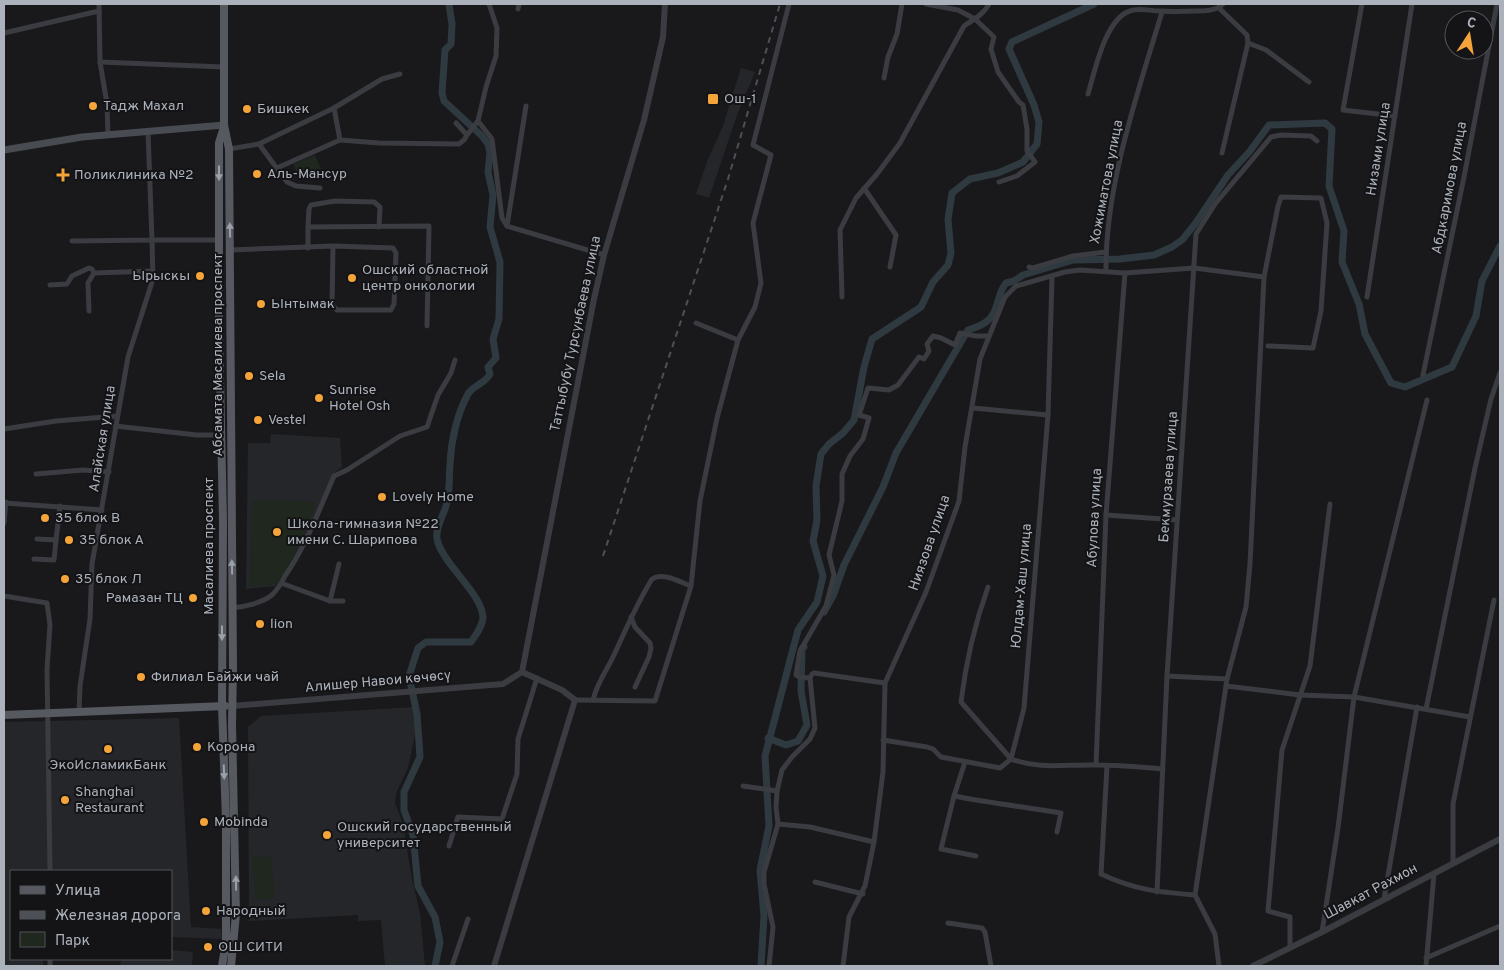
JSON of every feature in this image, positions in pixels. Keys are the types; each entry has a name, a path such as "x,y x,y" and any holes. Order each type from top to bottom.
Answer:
{"main road":[{"name":"Абсамата Масалиева проспект","path":"224,4 224,125 228,149 230,250 232,706"},
{"path":"4,150 39,143 108,134 224,125"},
{"name":"Масалиева проспект","path":"222,966 226,942 226,822 222,706 223,521 219,328 219,143 224,125"},
{"path":"4,715 232,706 236,921 231,966"}],"street":[{"path":"100,4 100,62 108,134"},
{"path":"277,168 340,140 459,144 477,123 496,56 497,28 488,4"},
{"name":"Таттыбубу Турсунбаева улица","path":"522,672 594,299 604,255 644,120 663,37 665,4"},
{"path":"522,672 562,690 575,700 655,701 691,586 700,501 717,418 738,340 755,307 761,283 753,223 771,155 753,145 789,4"},
{"path":"884,78 888,58 897,34 902,4"},
{"path":"926,4 958,10 975,19 994,37 990,49 998,72 1023,106 1028,129 1027,151 1034,158 1035,162 1017,176 998,182"},
{"path":"842,297 840,230 856,198 900,143 964,26 975,19 989,4"},
{"path":"1088,94 1109,29 1117,18 1129,11 1138,9 1162,12 1206,11 1218,8 1223,4"},
{"path":"1362,4 1343,110 1395,116"},
{"name":"Низами улица","path":"1366,297 1412,4"},
{"name":"Абдкаримова улица","path":"1423,376 1464,178 1497,4"},
{"path":"1218,8 1247,36 1248,42 1222,153"},
{"path":"4,33 99,11"},
{"name":"Хожиматова улица","path":"1029,267 1033,268 1073,256 1106,254 1117,175 1134,102 1162,12"},
{"path":"1248,42 1266,50 1309,82"},
{"path":"100,62 224,67"},
{"path":"228,149 259,144 334,108 382,79 400,74"},
{"path":"507,226 526,106"},
{"path":"334,108 340,140"},
{"path":"456,123 468,133"},
{"path":"477,123 492,139 502,218 507,226 604,255"},
{"name":"Алайская улица","path":"79,712 80,686 90,619 92,564 109,472 115,426 128,357 153,279 148,131"},
{"name":"Бекмурзаева улица","path":"1157,892 1167,676 1196,234 1216,204 1271,137 1282,135 1311,136 1317,141"},
{"path":"259,144 288,182 296,186 320,188"},
{"path":"864,188 896,234 890,266"},
{"path":"1219,966 1215,934 1195,895 1227,679 1246,607 1264,277 1278,206 1282,197 1321,198 1327,223 1321,311 1313,348 1268,346"},
{"path":"308,248 309,209 311,205 335,202 374,202 380,207 379,227"},
{"path":"308,227 429,226 427,326"},
{"path":"72,241 220,240"},
{"path":"230,250 333,246 393,248 396,253 395,287 394,304 390,310 337,310 332,305 333,246"},
{"path":"1106,254 1106,268"},
{"path":"50,285 67,284 72,276 89,268 94,273"},
{"name":"Ниязова улица","path":"842,966 848,917 862,894 874,842 883,772 886,683 926,592 958,501 980,359 1005,297 1016,286 1065,272 1080,270 1106,268 1125,273 1194,268 1264,277"},
{"path":"94,273 153,271"},
{"path":"89,311 88,283 94,273"},
{"name":"Абулова улица","path":"1096,765 1106,515 1125,273"},
{"name":"Юлдам-Хаш улица","path":"1012,759 1024,708 1048,415 1052,276"},
{"path":"696,323 738,340"},
{"path":"810,678 802,678 796,675 800,651 826,606 834,575 829,555 842,501 842,474 850,456 863,439 869,418 860,416 868,388 889,390 898,386 919,358 924,359 929,351 927,344 932,336 955,344 960,334 989,336"},
{"path":"232,608 242,607 272,595 294,563 334,476 347,470 400,436 427,427 438,395 451,373 454,360"},
{"path":"1426,709 1477,459 1491,399 1500,373"},
{"path":"1322,932 1338,828 1354,697 1427,400"},
{"path":"972,408 1048,415"},
{"path":"4,429 56,421 117,416"},
{"path":"115,426 197,435 221,435"},
{"path":"36,474 83,470 109,472"},
{"path":"4,523 5,503 102,510"},
{"path":"1290,947 1290,917 1268,911 1282,750 1310,666 1330,504"},
{"path":"34,559 54,560 60,506"},
{"path":"1106,515 1177,520"},
{"path":"37,539 56,540"},
{"path":"330,600 339,564"},
{"path":"593,700 602,676 614,655 630,617 652,579 656,576 691,586"},
{"path":"281,583 330,600 342,601"},
{"path":"988,587 975,622 961,702 1012,759 1038,766 1096,765 1163,769"},
{"path":"4,596 47,603 50,625 47,669 50,870"},
{"path":"1453,864 1453,804 1494,600"},
{"path":"630,617 651,648 649,657 635,687"},
{"name":"Алишер Навои көчөсү","path":"232,706 503,684 522,672"},
{"path":"769,966 772,927 764,884 764,872 778,824 775,791 786,763 814,733 815,724 810,678 814,674 886,683"},
{"path":"1167,676 1227,679"},
{"path":"449,846 458,816 502,819 517,774 518,739 537,678"},
{"path":"1226,686 1300,695 1354,697 1470,717"},
{"path":"494,966 575,700"},
{"path":"1384,899 1417,708"},
{"path":"883,740 927,747 933,749 941,757 1000,768 1012,759"},
{"path":"966,762 954,796 941,849 976,856"},
{"path":"1108,766 1102,874 1124,884 1157,892 1195,895"},
{"path":"743,786 775,791"},
{"path":"954,796 999,805 1030,807 1060,812 1057,832"},
{"path":"778,824 810,827 874,842"},
{"name":"Шавкат Рахмон","path":"1253,966 1500,839"},
{"path":"1426,966 1434,874"},
{"path":"815,882 862,894"},
{"path":"452,966 468,919"},
{"path":"948,923 982,928 985,932 991,966"},
{"path":"1426,958 1500,926"}],"shaded area":[{"path":"741,68 755,72 737,115 709,198 696,194 708,159 723,126"},
{"name":"Школа-гимназия №22 имени С. Шарипова","path":"271,434 340,438 342,467 333,474 285,574 275,586 246,589 248,443 270,443"},
{"name":"Ошский государственный университет","path":"415,707 417,723 411,754 408,768 396,793 395,803 403,824 420,913 425,966 385,966 381,920 358,921 358,915 249,921 248,727 261,716"},
{"path":"179,718 191,927 221,929 222,939 172,937 172,870 10,870 10,960 43,960 43,966 4,966 4,722"},
{"path":"172,950 193,952 192,966 120,966 121,960 172,960"}],"green space":[{"path":"315,155 321,169 299,178 293,164"},
{"path":"253,500 316,502 291,565 276,584 249,587"},
{"path":"271,856 275,898 256,899 252,858"}],"waterway":[{"path":"435,966 440,942 435,917 418,886 413,835 404,810 404,792 420,757 417,714 409,676 418,648 426,642 471,642 483,618 477,599 440,549 437,534 448,497 452,446 458,419 468,394 488,377 490,374 488,367 496,358 493,339 499,319 500,262 490,227 493,195 488,172 490,153 488,144 482,136 444,101 442,93 445,50 451,44 452,24 449,4"},
{"path":"761,966 764,916 760,870 769,826 765,756 798,630 817,602 823,576 813,541 817,520 816,486 821,454 854,420 864,367 872,339 921,307 933,282 948,265 951,253 948,219 952,193 970,179 998,173 1023,162 1037,144 1039,122 1034,105 1009,49 1012,42 1094,4"},
{"path":"824,612 833,596 844,565 883,487 896,453 968,330 982,325 990,318 1006,283 1014,281 1023,275 1073,260 1120,259 1154,255 1172,247 1182,240 1195,224 1228,175 1250,151 1269,125 1325,123 1332,129 1329,186 1344,231 1342,262 1359,304 1365,334 1391,383 1405,387 1452,367 1476,316 1482,281 1500,246"},
{"path":"768,738 786,745 798,741 807,725 801,691 802,649 804,647"}],"railway":[{"path":"603,556 728,179 780,4"}],"place":[{"name":"Ош-1","path":"713,99"},
{"name":"Тадж Махал","path":"93,106"},
{"name":"Бишкек","path":"247,109"},
{"name":"Аль-Мансур","path":"257,174"},
{"name":"Поликлиника №2","path":"63,175"},
{"name":"Ырыскы","path":"200,276"},
{"name":"Ошский областной центр онкологии","path":"352,278"},
{"name":"Ынтымак","path":"261,304"},
{"name":"Sela","path":"249,376"},
{"name":"Sunrise Hotel Osh","path":"319,398"},
{"name":"Vestel","path":"258,420"},
{"name":"Lovely Home","path":"382,497"},
{"name":"35 блок В","path":"45,518"},
{"name":"Школа-гимназия №22 имени С. Шарипова","path":"277,532"},
{"name":"35 блок А","path":"69,540"},
{"name":"35 блок Л","path":"65,579"},
{"name":"Рамазан ТЦ","path":"193,598"},
{"name":"lion","path":"260,624"},
{"name":"Филиал Байжи чай","path":"141,677"},
{"name":"Корона","path":"197,747"},
{"name":"ЭкоИсламикБанк","path":"108,749"},
{"name":"Shanghai Restaurant","path":"65,800"},
{"name":"Mobinda","path":"204,822"},
{"name":"Ошский государственный университет","path":"327,835"},
{"name":"Народный","path":"206,911"},
{"name":"ОШ СИТИ","path":"208,947"}]}
